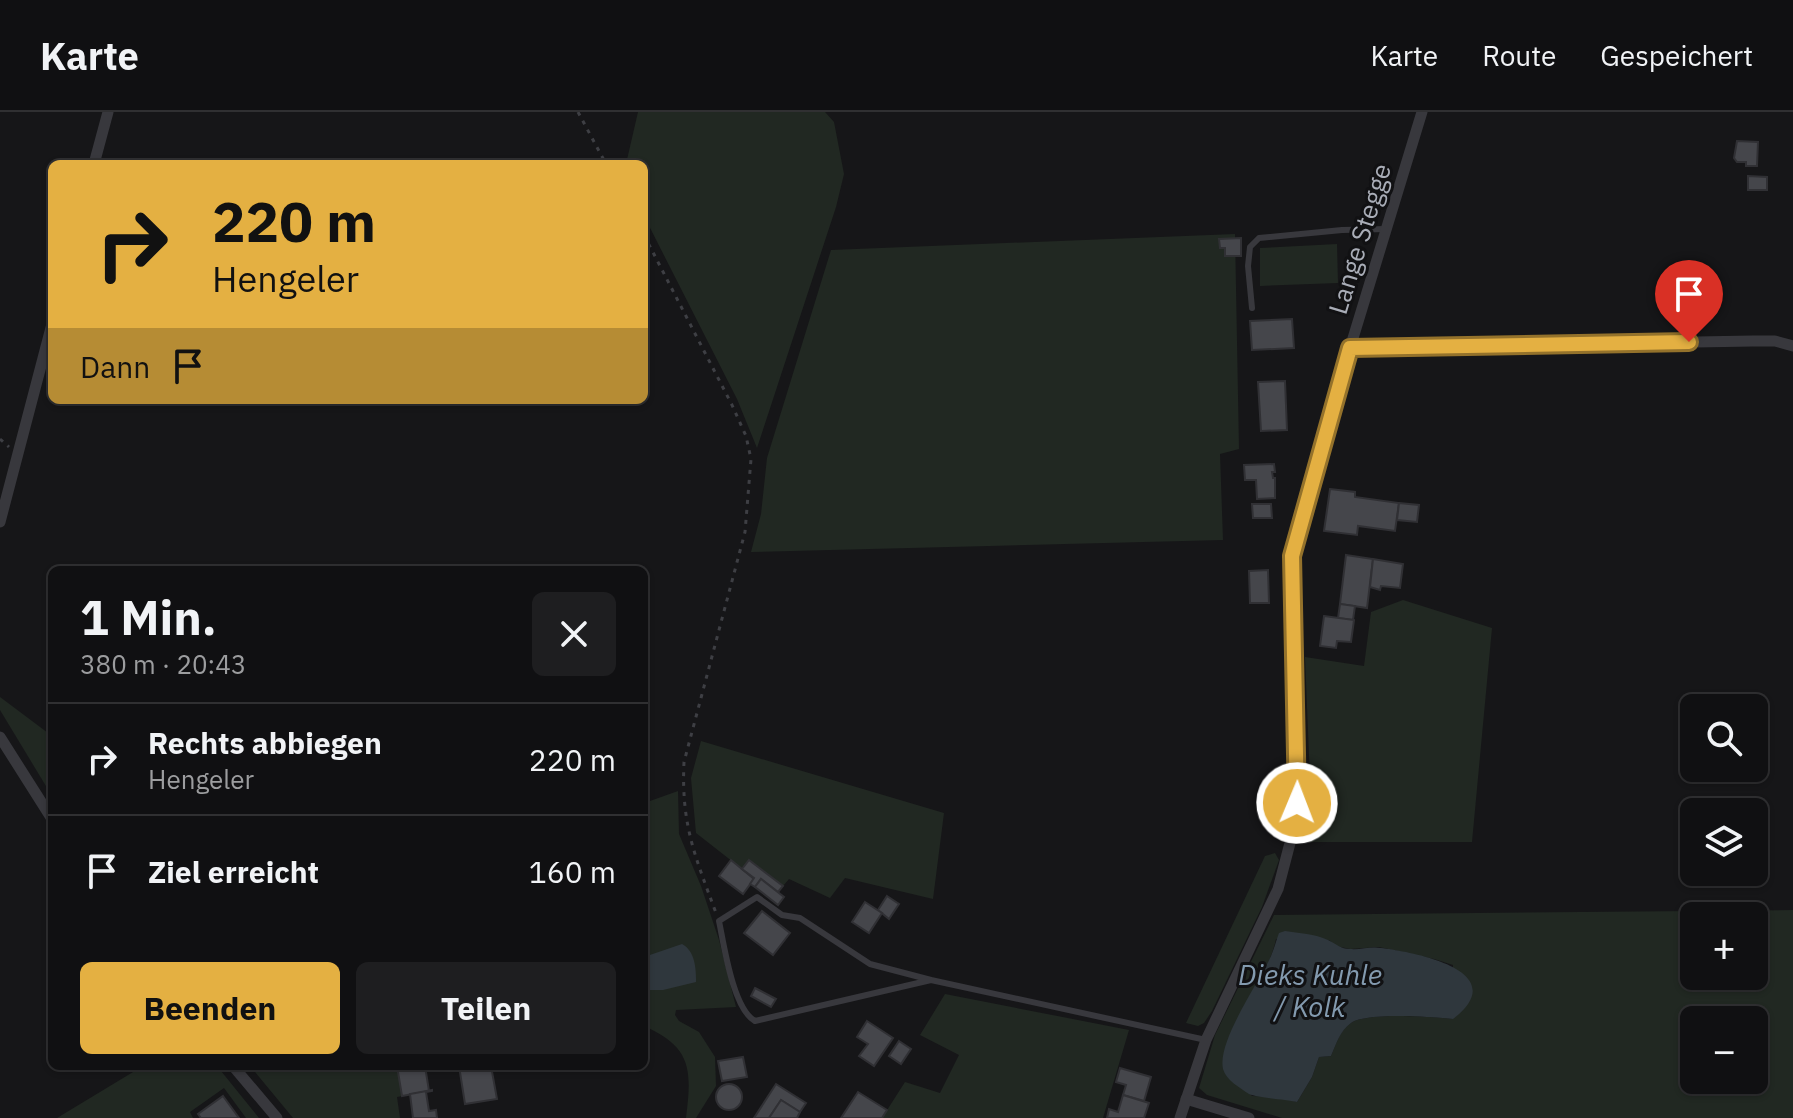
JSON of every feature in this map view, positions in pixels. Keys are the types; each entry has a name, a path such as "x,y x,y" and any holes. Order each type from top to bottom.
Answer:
{"street":[{"path":"95,160 108,112"},
{"name":"Lange Stegge","path":"1180,1118 1206,1040 1278,889 1296,820 1299,786 1292,556 1350,348 1422,112"},
{"path":"0,522 48,339"},
{"path":"1350,348 1753,341 1775,341 1793,346"},
{"path":"0,737 48,813"},
{"path":"236,1070 277,1118"},
{"path":"1186,1099 1249,1118"}],"lane":[{"path":"1252,308 1248,266 1250,247 1259,238 1387,229"},
{"path":"931,980 755,1021 744,1010 730,972 719,921 757,897 782,915 800,918 870,964 1206,1040"}],"path":[{"path":"578,112 604,160"},
{"path":"648,243 732,405 746,436 751,459 745,532 684,762 687,831 719,921"}],"shaded area":[{"path":"638,112 825,112 834,122 844,174 757,448 737,399 648,224 648,160 627,160"},
{"path":"1235,234 1239,449 1220,454 1223,540 751,552 761,514 767,458 831,250"},
{"path":"1337,244 1338,283 1260,286 1260,248"},
{"path":"1403,600 1492,628 1472,842 1306,842 1310,780 1305,657 1364,666 1371,612"},
{"path":"0,697 48,733 48,789 0,710"},
{"path":"701,741 944,813 933,899 845,878 830,898 789,879 783,886 749,860 742,869 696,833 691,778"},
{"path":"678,791 679,834 719,940 736,1007 676,1010 679,1021 699,1032 715,1057 716,1086 696,1118 686,1118 688,1073 680,1052 672,1042 648,1028 650,801"},
{"path":"1275,853 1279,860 1262,907 1212,1011 1198,1026 1186,1023 1265,856"},
{"path":"1768,910 1793,910 1793,1118 1282,1118 1207,1095 1199,1088 1215,1035 1274,915 1680,911 1680,990 1768,990","holes":["1276,939 1329,940 1336,946 1350,949 1379,947 1453,965 1453,1019 1371,1017 1351,1023 1344,1029 1331,1056 1319,1057 1312,1077 1297,1102 1279,1097 1252,1096 1223,1060 1234,1028 1265,969"]},
{"path":"945,994 1129,1030 1103,1118 882,1118 905,1082 940,1093 959,1055 920,1035"},
{"path":"136,1070 220,1070 259,1118 246,1118 224,1088 190,1112 193,1118 57,1118"},
{"path":"253,1070 398,1070 402,1096 397,1097 400,1118 293,1118"}],"water":[{"name":"Dieks Kuhle / Kolk","path":"1285,931 1318,936 1347,949 1377,948 1435,960 1466,976 1473,988 1469,1002 1453,1019 1371,1017 1351,1023 1339,1038 1331,1056 1319,1057 1312,1077 1297,1102 1249,1094 1227,1077 1223,1069 1226,1043 1271,956 1279,933"},
{"path":"682,944 692,955 696,982 663,990 648,990 648,956"}],"building":[{"path":"1737,141 1758,142 1757,166 1737,162 1734,158"},
{"path":"1748,176 1767,177 1767,190 1748,190"},
{"path":"1241,238 1241,256 1225,256 1225,248 1220,248 1219,239"},
{"path":"1292,319 1294,348 1252,350 1250,321"},
{"path":"1285,381 1287,430 1261,431 1258,382"},
{"path":"1274,464 1275,498 1257,499 1256,480 1245,480 1244,465"},
{"path":"1330,489 1355,492 1355,497 1399,503 1395,531 1358,526 1357,535 1324,531"},
{"path":"1399,503 1419,505 1417,522 1397,520"},
{"path":"1252,504 1271,504 1272,518 1253,518"},
{"path":"1346,555 1373,559 1367,608 1340,604"},
{"path":"1373,559 1403,564 1400,588 1381,586 1380,590 1370,587"},
{"path":"1268,570 1269,603 1250,603 1249,571"},
{"path":"1340,604 1355,606 1353,620 1338,618"},
{"path":"1324,616 1354,620 1351,642 1337,641 1336,648 1320,646"},
{"path":"731,860 754,879 743,894 719,876"},
{"path":"749,860 783,886 778,892 761,879 755,887 750,884 754,878 742,869"},
{"path":"761,879 784,897 778,905 755,887"},
{"path":"887,896 899,904 889,919 878,910"},
{"path":"865,902 882,913 869,933 852,922"},
{"path":"762,911 790,933 773,955 744,933"},
{"path":"755,988 776,999 771,1007 751,996"},
{"path":"867,1021 893,1038 874,1066 859,1056 868,1044 857,1037"},
{"path":"899,1041 911,1049 901,1064 889,1056"},
{"path":"743,1057 747,1077 722,1081 718,1061"},
{"path":"1120,1068 1151,1077 1144,1101 1123,1095 1126,1085 1116,1082"},
{"path":"398,1070 426,1070 429,1091 402,1096"},
{"path":"460,1070 492,1070 497,1099 465,1104"},
{"path":"729,1084 738,1088 742,1097 738,1106 729,1110 720,1106 716,1097 720,1088"},
{"path":"776,1084 806,1103 800,1112 781,1100 769,1118 754,1118"},
{"path":"432,1090 426,1092 429,1111 436,1110 437,1118 413,1118 410,1094"},
{"path":"858,1092 887,1110 882,1118 841,1118"},
{"path":"1123,1095 1149,1103 1144,1118 1107,1118 1109,1109 1118,1112"},
{"path":"223,1096 239,1118 201,1118 198,1114"},
{"path":"781,1100 800,1112 797,1118 769,1118"}],"route":[{"path":"1297,803 1292,556 1350,348 1689,342"}]}
